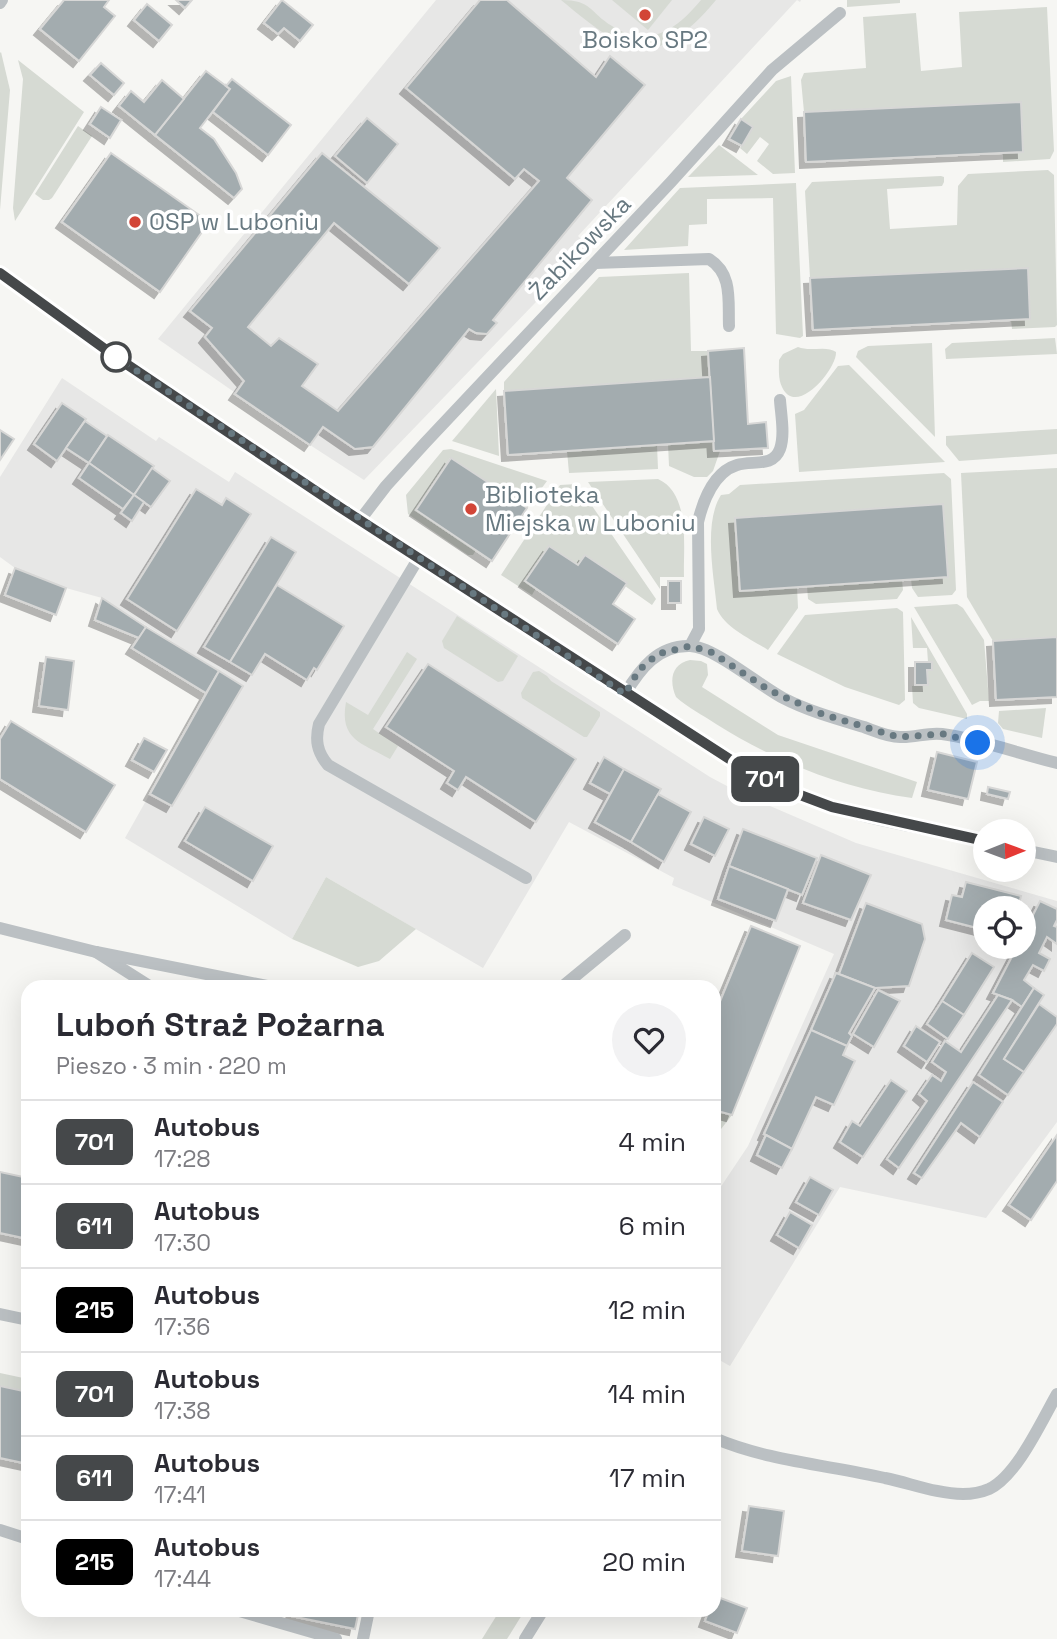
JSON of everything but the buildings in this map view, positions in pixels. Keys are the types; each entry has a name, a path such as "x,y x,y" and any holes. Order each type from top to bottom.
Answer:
{"street":[{"name":"Żabikowska","path":"360,520 417,451 772,70 840,13"},
{"path":"595,263 709,259 724,272 727,282 729,326"},
{"path":"0,273 139,373 418,559 734,762 801,796 842,810 973,838"},
{"path":"690,646 699,629 698,522 702,506 717,481 735,465 766,462 776,455 782,440 780,400"},
{"path":"418,559 319,724 316,737 318,748 328,765 526,878"},
{"path":"625,694 639,670 658,654 690,646 720,657 787,700 863,727 898,737 943,734 1057,763"},
{"path":"1036,853 1057,857"},
{"path":"0,928 96,952 237,980"},
{"path":"570,980 625,935"},
{"path":"96,952 140,980"},
{"path":"0,1314 21,1318"},
{"path":"721,1441 739,1449 946,1492 977,1492 991,1488 1014,1465 1057,1394"},
{"path":"0,1530 21,1537"},
{"path":"260,1617 336,1639"},
{"path":"363,1639 368,1617"},
{"path":"525,1639 539,1617"}],"shaded area":[{"path":"436,0 797,0 578,236 589,247 364,480 158,339"},
{"path":"561,0 585,5 604,21 625,33 650,36 661,33 682,20 701,0 716,0 675,39 657,47 640,48 622,43 604,33"},
{"name":"Boisko SP2","path":"612,0 672,0 648,30"},
{"path":"847,0 900,0 900,3 847,7"},
{"path":"1047,7 1054,151 1050,159 1003,162 1003,152 1023,151 1020,102 804,112 801,80 804,73 866,68 863,17 916,13 921,71 962,67 959,12"},
{"path":"0,53 10,90 0,210"},
{"path":"18,60 84,112 15,221 13,208 23,79"},
{"path":"791,76 795,173 773,174 757,161 769,144 760,137 747,154 740,148 753,127 741,119 776,81"},
{"path":"78,126 92,136 52,198 43,200 35,194"},
{"path":"719,145 758,175 688,177"},
{"path":"1048,170 1054,175 1055,327 1012,329 1011,320 1030,319 1028,268 810,278 805,191 812,182 944,177 942,186 887,189 890,229 957,225 958,186 968,174"},
{"path":"796,183 803,336 800,338 776,334 773,198 707,199 707,224 689,225 688,246 624,250 680,188"},
{"path":"689,273 691,351 708,351 710,377 504,391 504,382 599,277"},
{"path":"1055,338 1057,354 946,359 945,349 952,343"},
{"path":"932,343 935,437 856,357 858,351 868,346"},
{"path":"798,347 836,352 830,369 815,388 796,397 788,395 782,387 779,360 783,354"},
{"path":"849,365 945,462 799,472 795,414 804,410 838,366"},
{"path":"62,378 156,441 159,437 229,482 235,472 710,777 742,794 856,843 973,877 973,882 991,882 1057,901 1057,1122 986,1218 840,1187 730,1366 721,1361 721,1186 748,1146 834,954 672,885 674,878 569,822 483,968 326,877 292,939 125,838 219,671 102,598 66,588 15,568 0,557 0,477"},
{"path":"496,389 499,456 452,441"},
{"path":"1057,429 1057,454 959,461 946,445 946,436"},
{"path":"714,441 714,451 720,451 713,471 707,477 694,477 669,466 668,444"},
{"path":"657,445 658,469 569,473 567,451"},
{"path":"451,449 547,481 527,508 450,458 416,510 476,550 473,555 468,555 408,514 406,495 443,450"},
{"path":"1057,468 1057,637 993,641 967,597 961,473"},
{"path":"944,473 951,479 956,590 952,595 918,597 912,588 911,579 948,576 943,504 735,518 740,590 797,587 798,608 768,650 739,632 721,616 717,609 711,535 712,520 721,495 729,494 740,485"},
{"path":"658,479 669,486 676,496 684,537 684,577 660,577 660,589 588,482"},
{"path":"577,484 656,599 652,605 625,586 627,583 585,555 578,565 549,546 525,581 536,588 532,595 501,575 560,485"},
{"path":"902,580 903,590 897,599 816,604 808,599 807,586"},
{"path":"957,604 963,608 984,640 989,701 972,705 914,607"},
{"path":"897,608 903,612 905,700 899,705 845,687 777,654 805,615"},
{"path":"457,616 518,656 503,681 498,682 444,648 442,641"},
{"path":"911,617 967,714 967,719 919,708 913,703 912,686 928,684 927,670 932,670 928,662 927,648 913,648"},
{"path":"407,652 417,659 373,729 398,746 390,759 362,744 349,733 345,715 346,702 368,715"},
{"path":"690,660 707,664 708,675 702,687 778,735 917,782 912,798 860,788 810,772 762,750 716,724 676,697 673,674 679,665"},
{"path":"539,671 600,712 587,737 522,698 521,693 533,672"},
{"path":"1046,708 1042,738 1003,729 998,723 999,711"},
{"path":"326,877 416,929 379,961 358,967 292,939"},
{"path":"721,1112 732,1115 721,1129"},
{"path":"0,1373 21,1378 21,1390 0,1386"},
{"path":"496,1617 521,1617 507,1639 482,1639"}],"bus line":[{"name":"701","path":"0,273 116,357 338,506 713,750 779,787 832,807 973,838"}],"place":[{"name":"Boisko SP2","path":"645,15"},
{"name":"OSP w Luboniu","path":"135,222"},
{"name":"Biblioteka Miejska w Luboniu","path":"471,509"}],"route":[{"path":"116,357 625,694 639,670 648,661 669,650 690,646 711,652 769,690 822,714 898,737 943,734 978,743"}]}
